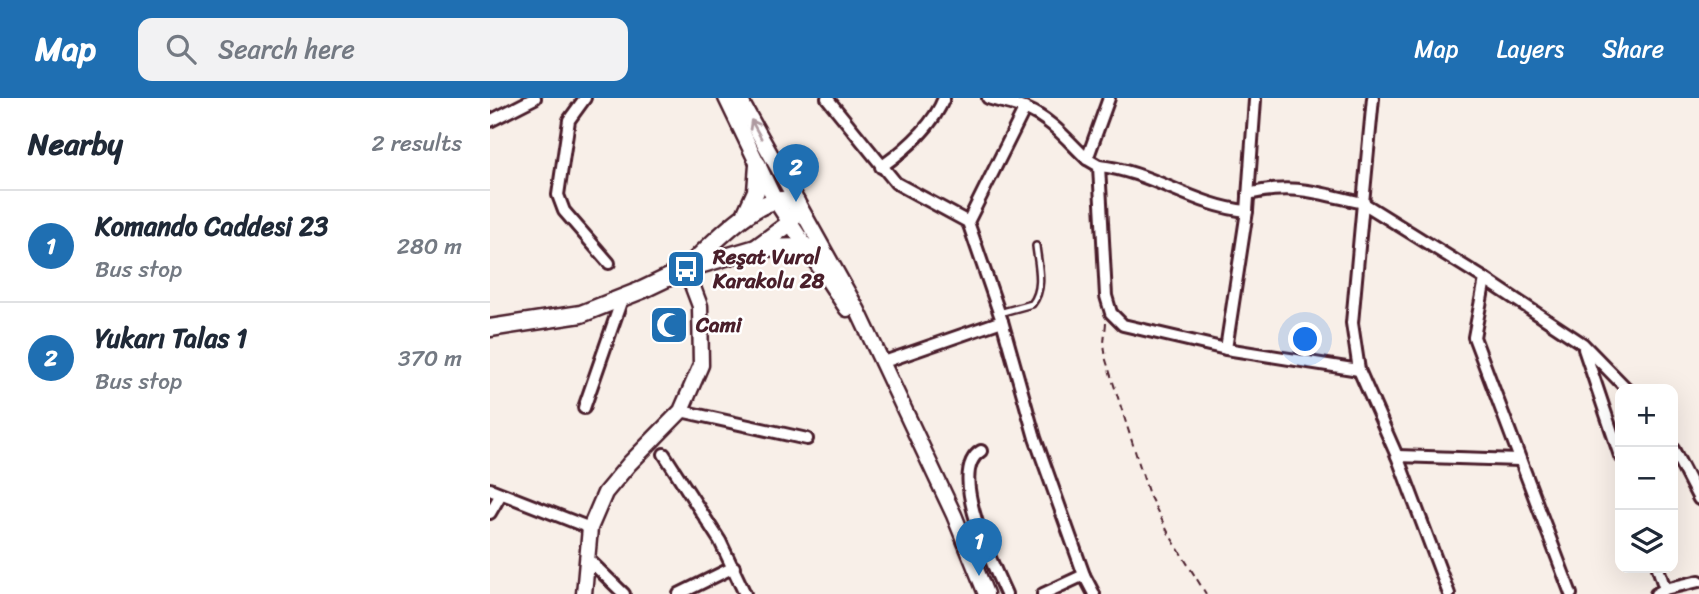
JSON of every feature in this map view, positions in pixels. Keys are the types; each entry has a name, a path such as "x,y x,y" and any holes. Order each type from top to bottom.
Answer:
{"main road":[{"path":"746,215 756,191 758,165"},
{"path":"686,269 746,215 775,200 789,199 796,202 797,210 790,223 756,248"},
{"path":"490,328 581,314 686,269 756,248 807,247"}],"street":[{"path":"490,121 535,98"},
{"path":"585,98 569,120 558,195 564,212 609,263"},
{"path":"726,98 775,200 879,358"},
{"path":"739,98 858,311 954,515 986,594"},
{"path":"827,98 896,183 968,222 1001,317 1035,438 1084,575 1094,594"},
{"path":"881,167 916,137 944,98"},
{"path":"988,98 1025,108 1047,121 1087,159 1099,166 1136,173 1220,207 1247,211"},
{"path":"1087,159 1109,98"},
{"path":"1373,98 1352,323 1359,370 1397,456 1449,594"},
{"path":"1226,349 1247,211 1255,100"},
{"path":"968,222 1025,108"},
{"path":"1099,166 1106,296 1111,313 1123,325 1226,349 1359,370"},
{"path":"1248,194 1291,187 1363,203 1583,344 1622,384"},
{"path":"584,594 590,528 605,493 629,464 681,411 701,365 700,306 686,269"},
{"path":"1485,279 1474,337 1571,594"},
{"path":"584,408 623,296"},
{"path":"879,358 1001,317"},
{"path":"1583,344 1617,447"},
{"path":"681,411 807,439"},
{"path":"981,452 971,459 968,471 977,527 1006,594"},
{"path":"664,454 699,506 734,567 745,594"},
{"path":"1397,456 1519,460"},
{"path":"1678,459 1699,499"},
{"path":"490,489 590,528"},
{"path":"490,513 501,494"},
{"path":"587,558 624,594"},
{"path":"679,594 734,567"},
{"path":"1659,573 1661,592 1699,581"},
{"path":"1043,594 1084,575"}],"lane":[{"path":"1001,317 1032,304 1038,296 1040,286 1036,246"}],"path":[{"path":"1111,313 1107,319 1105,336 1106,359 1140,471 1158,515 1206,594"}],"place":[{"name":"Yukarı Talas 1","path":"796,202"},
{"name":"Reşat Vural Karakolu 28","path":"686,269"},
{"name":"Cami","path":"669,325"},
{"name":"Komando Caddesi 23","path":"979,576"}]}
